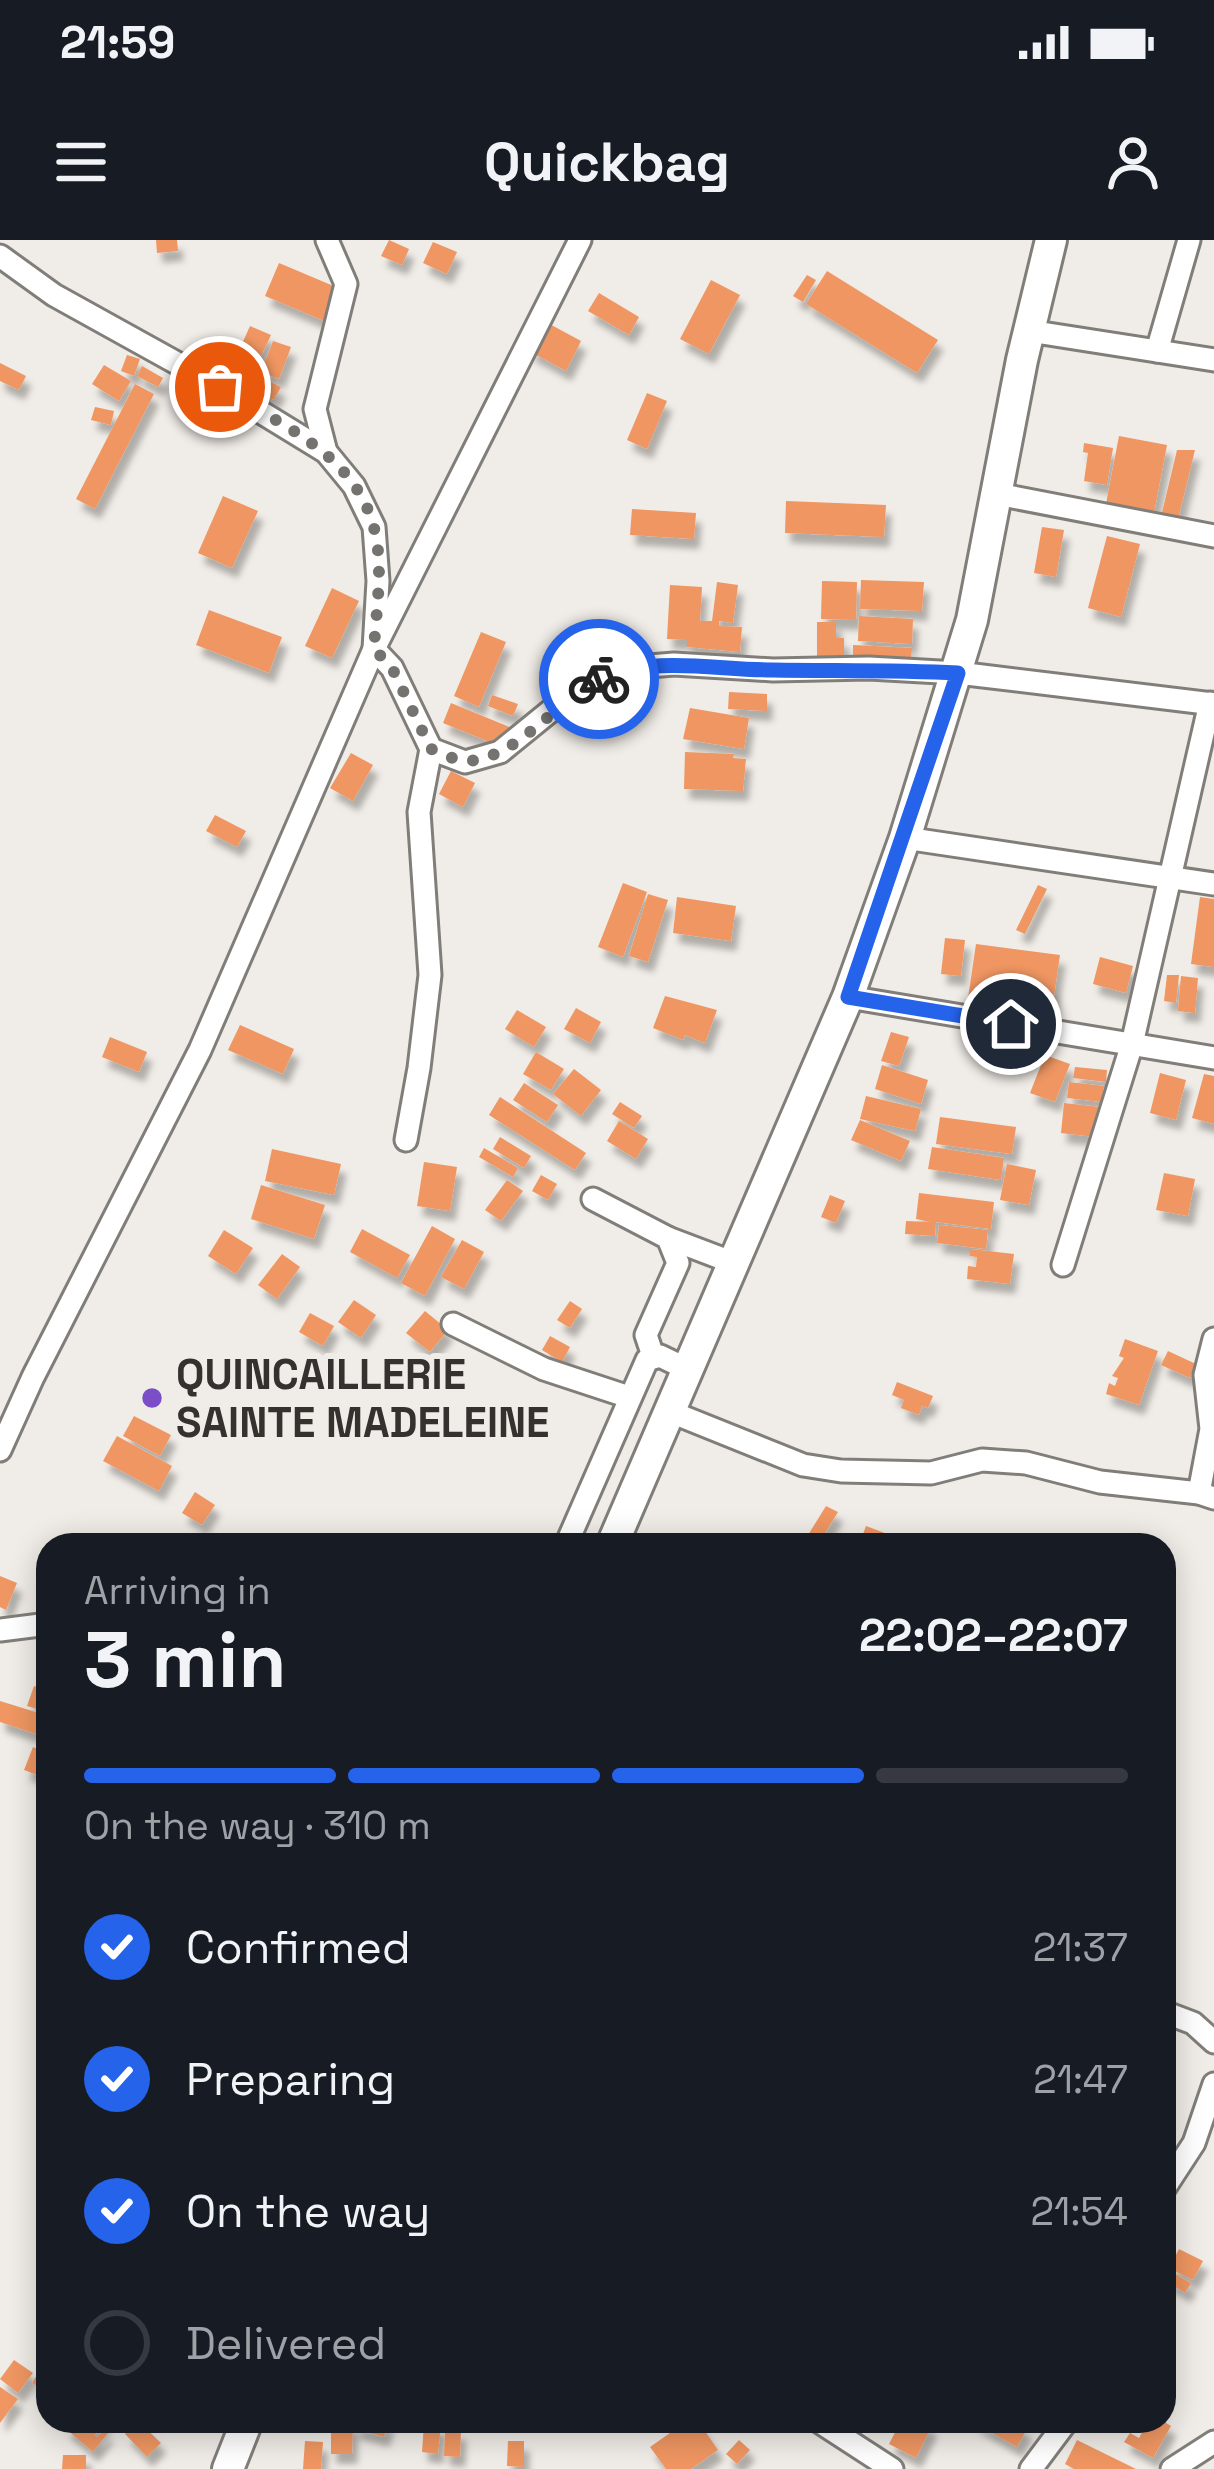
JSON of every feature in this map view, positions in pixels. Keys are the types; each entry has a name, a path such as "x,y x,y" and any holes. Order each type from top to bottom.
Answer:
{"street":[{"path":"326,452 315,409 346,284 327,240"},
{"path":"0,1450 200,1050 374,649 580,240"},
{"path":"618,1533 848,997 905,838 958,673 1051,240"},
{"path":"1157,351 1189,240"},
{"path":"0,256 54,295 326,452 353,486 374,527 378,581 374,649 392,668 431,749 419,812 430,974 406,1140"},
{"path":"1029,331 1214,360"},
{"path":"997,494 1214,536"},
{"path":"431,749 465,762 500,752 575,691 605,676 674,664 958,673 1212,704 1132,1044 1064,1265"},
{"path":"905,838 1214,884"},
{"path":"848,997 1214,1058"},
{"path":"592,1199 668,1238 734,1264"},
{"path":"668,1238 678,1263 646,1335 653,1356 688,1370"},
{"path":"453,1324 544,1369 628,1397"},
{"path":"671,1412 803,1465 931,1473 982,1460 1026,1463 1100,1482 1206,1496 1211,1429 1204,1376 1214,1339"},
{"path":"571,1533 628,1397 653,1356"},
{"path":"0,1630 36,1626"},
{"path":"1176,2017 1193,2023 1214,2042"},
{"path":"1176,2171 1194,2143 1214,2084"},
{"path":"228,2469 242,2433"},
{"path":"836,2433 892,2469"},
{"path":"1031,2469 1058,2433"},
{"path":"1172,2469 1214,2442"}],"building":[{"path":"156,240 177,240 178,251 157,253"},
{"path":"389,240 409,249 402,265 381,256"},
{"path":"433,242 457,252 447,274 423,263"},
{"path":"279,263 343,290 329,323 265,296"},
{"path":"827,271 938,340 917,373 806,304"},
{"path":"807,275 816,280 803,302 793,296"},
{"path":"711,280 740,295 709,354 680,339"},
{"path":"599,293 639,317 629,335 588,311"},
{"path":"544,321 581,341 566,371 529,351"},
{"path":"250,326 271,335 252,375 232,366"},
{"path":"273,341 291,347 279,379 261,372"},
{"path":"127,355 140,359 134,376 121,371"},
{"path":"0,363 26,376 19,390 0,381"},
{"path":"104,365 131,381 119,401 92,384"},
{"path":"142,366 163,378 158,387 137,376"},
{"path":"259,376 281,387 274,400 253,389"},
{"path":"135,384 154,394 95,509 76,499"},
{"path":"180,384 198,397 188,410 171,397"},
{"path":"647,393 667,401 647,449 627,440"},
{"path":"95,407 114,411 111,425 91,420"},
{"path":"1119,436 1167,445 1153,518 1105,509"},
{"path":"1084,443 1113,448 1107,485 1084,481 1088,453 1083,452"},
{"path":"1177,450 1195,450 1178,519 1160,521"},
{"path":"223,496 258,511 232,568 198,553"},
{"path":"786,501 886,505 884,537 785,533"},
{"path":"632,509 696,513 694,539 630,535"},
{"path":"1042,527 1064,530 1056,577 1034,573"},
{"path":"1107,536 1140,544 1121,617 1088,608"},
{"path":"861,580 924,582 922,611 860,609"},
{"path":"822,581 857,582 856,620 821,619"},
{"path":"717,582 738,585 733,623 719,621 719,626 742,627 740,652 687,647 687,640 667,639 670,585 702,587 700,621 712,621"},
{"path":"332,588 359,601 332,658 305,646"},
{"path":"209,610 282,637 269,673 196,645"},
{"path":"859,616 913,619 912,644 858,641"},
{"path":"817,622 836,622 836,638 844,638 844,657 817,657"},
{"path":"481,632 506,642 479,707 454,696"},
{"path":"853,645 912,648 911,660 853,657"},
{"path":"729,692 767,694 767,711 728,709"},
{"path":"492,695 518,704 513,716 488,706"},
{"path":"451,703 512,728 504,748 443,723"},
{"path":"690,708 749,718 744,749 683,739"},
{"path":"685,752 746,759 743,791 684,789"},
{"path":"351,753 373,765 353,801 330,788"},
{"path":"451,771 475,783 463,807 439,794"},
{"path":"215,815 246,831 237,847 206,831"},
{"path":"623,883 647,892 623,957 598,947"},
{"path":"1038,885 1047,889 1025,934 1016,930"},
{"path":"648,894 668,900 648,962 629,956"},
{"path":"677,897 736,906 731,941 673,933"},
{"path":"1200,897 1214,899 1214,967 1191,964"},
{"path":"945,938 965,940 961,976 941,974"},
{"path":"976,944 1060,955 1052,1009 968,998"},
{"path":"1100,957 1133,966 1126,993 1093,984"},
{"path":"1167,975 1179,975 1176,1003 1164,1001"},
{"path":"1181,976 1198,978 1195,1013 1178,1011"},
{"path":"665,996 717,1010 705,1043 653,1028"},
{"path":"576,1008 601,1022 590,1043 564,1029"},
{"path":"517,1010 546,1027 534,1047 505,1029"},
{"path":"240,1025 294,1049 283,1074 228,1050"},
{"path":"891,1032 909,1037 899,1066 881,1061"},
{"path":"110,1037 147,1052 139,1072 102,1057"},
{"path":"536,1052 564,1069 551,1090 523,1074"},
{"path":"1045,1055 1070,1064 1055,1102 1030,1093"},
{"path":"882,1065 928,1080 921,1104 875,1089"},
{"path":"1075,1067 1107,1070 1106,1082 1073,1078"},
{"path":"574,1069 601,1090 581,1116 553,1094"},
{"path":"1160,1073 1186,1080 1176,1120 1150,1113"},
{"path":"1204,1074 1214,1076 1214,1124 1192,1118"},
{"path":"1069,1082 1104,1086 1102,1102 1067,1098"},
{"path":"524,1083 558,1105 547,1122 513,1100"},
{"path":"866,1096 921,1109 915,1131 860,1119"},
{"path":"500,1097 586,1153 575,1170 489,1115"},
{"path":"620,1102 642,1116 634,1128 612,1114"},
{"path":"1064,1103 1099,1107 1096,1137 1061,1133"},
{"path":"940,1117 1016,1127 1012,1154 936,1144"},
{"path":"860,1120 910,1141 901,1161 851,1140"},
{"path":"619,1121 648,1139 636,1159 607,1141"},
{"path":"500,1137 531,1156 524,1168 493,1149"},
{"path":"932,1147 1004,1158 1001,1180 928,1169"},
{"path":"484,1148 518,1168 513,1177 479,1157"},
{"path":"272,1149 341,1164 334,1195 265,1181"},
{"path":"424,1162 457,1167 450,1211 417,1206"},
{"path":"1007,1164 1036,1170 1029,1205 1000,1200"},
{"path":"1164,1173 1195,1179 1188,1216 1156,1210"},
{"path":"541,1175 557,1184 548,1200 532,1191"},
{"path":"507,1180 523,1191 501,1221 485,1210"},
{"path":"261,1185 325,1205 314,1239 251,1219"},
{"path":"919,1193 994,1202 991,1229 936,1222 935,1236 905,1234 906,1221 931,1222 916,1219"},
{"path":"830,1195 845,1201 836,1223 821,1217"},
{"path":"939,1225 988,1230 986,1249 937,1243"},
{"path":"432,1226 455,1239 425,1296 401,1283"},
{"path":"362,1229 410,1255 397,1278 350,1252"},
{"path":"224,1230 253,1248 236,1274 208,1256"},
{"path":"462,1240 484,1252 464,1289 441,1277"},
{"path":"970,1249 1014,1254 1010,1284 967,1279 968,1266 976,1267 977,1257 970,1256"},
{"path":"282,1254 300,1267 277,1299 258,1285"},
{"path":"354,1300 376,1315 361,1338 338,1322"},
{"path":"570,1301 582,1309 570,1328 557,1320"},
{"path":"425,1311 448,1330 430,1352 406,1333"},
{"path":"310,1313 334,1326 323,1346 299,1332"},
{"path":"550,1336 570,1347 562,1362 542,1350"},
{"path":"1125,1339 1158,1351 1139,1405 1106,1394 1109,1383 1115,1386 1118,1378 1112,1376 1124,1358 1119,1356"},
{"path":"1168,1351 1196,1364 1190,1378 1161,1365"},
{"path":"897,1382 933,1396 928,1408 922,1406 919,1415 901,1408 904,1400 892,1395"},
{"path":"134,1416 171,1435 160,1456 123,1436"},
{"path":"117,1436 172,1466 159,1491 103,1461"},
{"path":"195,1492 215,1505 202,1525 182,1513"},
{"path":"826,1506 838,1512 825,1533 809,1533"},
{"path":"0,1576 17,1583 6,1610 0,1607"},
{"path":"34,1686 36,1687 36,1709 27,1706"},
{"path":"0,1701 36,1712 36,1734 0,1722"},
{"path":"33,1747 36,1748 36,1775 24,1770"},
{"path":"1179,2249 1203,2261 1193,2280 1176,2272"},
{"path":"1176,2274 1191,2283 1185,2293 1176,2287"},
{"path":"14,2360 33,2373 18,2393 0,2379"},
{"path":"0,2387 18,2399 0,2423"},
{"path":"71,2433 97,2433 97,2437 108,2433 93,2452"},
{"path":"151,2433 161,2443 147,2457 125,2434"},
{"path":"331,2433 353,2433 352,2454 331,2454"},
{"path":"423,2433 440,2433 438,2454 422,2452"},
{"path":"445,2433 461,2433 460,2457 444,2456"},
{"path":"670,2433 706,2433 718,2450 691,2469 666,2469 650,2447"},
{"path":"895,2433 928,2433 916,2458 889,2444"},
{"path":"992,2433 1025,2433 1017,2447"},
{"path":"1130,2433 1139,2438 1142,2433 1167,2433 1153,2458 1124,2442"},
{"path":"739,2440 750,2450 737,2464 726,2454"},
{"path":"1077,2440 1136,2469 1074,2469 1065,2464"},
{"path":"305,2441 323,2442 321,2469 303,2469"},
{"path":"508,2441 524,2441 524,2467 507,2466"},
{"path":"63,2455 86,2455 86,2469 62,2469"}],"way so far":[{"path":"220,387 326,452 353,486 374,527 378,581 374,649 392,668 431,749 465,762 500,752 575,691 599,679"}],"place":[{"name":"QUINCAILLERIE SAINTE MADELEINE","path":"152,1398"}],"route":[{"path":"599,679 638,667 674,664 958,673 848,997 1011,1024"}]}
